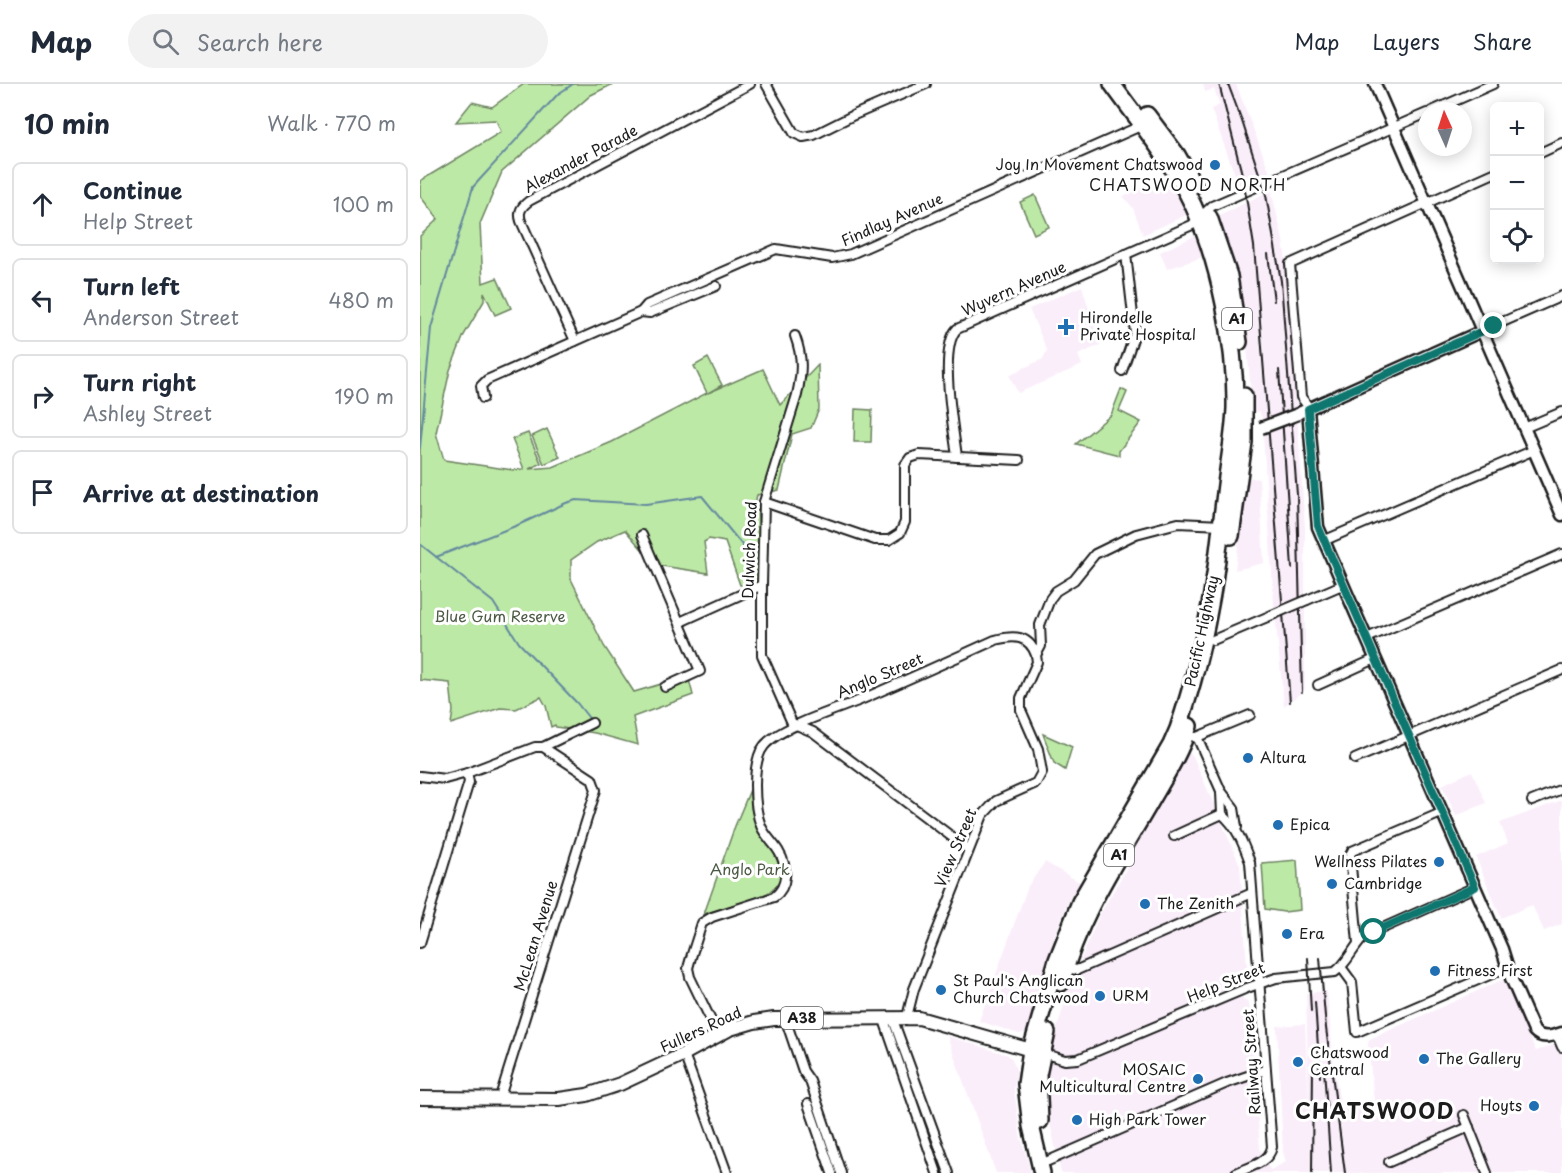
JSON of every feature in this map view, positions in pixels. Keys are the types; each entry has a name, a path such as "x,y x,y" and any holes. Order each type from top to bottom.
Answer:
{"highway":[{"name":"Pacific Highway","path":"1037,1052 1075,938 1090,904 1178,756 1187,733 1222,602 1239,433 1240,347 1233,296 1223,253 1203,215 1177,155 1112,84"},
{"name":"Pacific Highway","path":"1124,84 1146,123"},
{"name":"Pacific Highway","path":"1045,1168 1038,1113 1037,1052 1057,960 1080,902 1171,745 1187,733 1239,433"}],"main road":[{"name":"Fullers Road","path":"420,1098 558,1099 586,1095 620,1084 718,1035 754,1022 785,1018 907,1017 929,1020 1037,1052"}],"street":[{"name":"Alexander Parade","path":"574,341 521,221 519,212 521,207 750,84"},
{"path":"766,84 794,133 803,137 814,135 926,84"},
{"path":"1375,84 1562,515"},
{"path":"1452,102 1493,84"},
{"name":"Wyvern Avenue","path":"957,456 949,386 949,346 954,333 980,318 1192,225 1212,206 1418,117"},
{"name":"Findlay Avenue","path":"483,398 482,386 487,380 641,312 647,305 777,249 832,258 851,254 1146,123"},
{"path":"1544,151 1562,143"},
{"path":"1490,175 1290,264 1301,397 1307,405 1303,411 1316,518 1323,541 1475,887 1534,1031 1543,1037 1559,1034 1562,1047"},
{"path":"1122,371 1135,333 1126,254"},
{"name":"Findlay Avenue","path":"641,312 650,313 716,286"},
{"path":"1239,433 1262,428 1303,411 1562,296"},
{"name":"Dulwich Road","path":"795,336 801,354 797,394 764,502 762,655 792,723 798,726"},
{"path":"1524,428 1562,412"},
{"path":"1323,541 1534,450"},
{"path":"764,502 875,540 889,540 900,533 905,522 905,465 910,458 919,455 1019,460"},
{"name":"View Street","path":"907,1017 914,989 983,815 989,807 1006,796 1031,787 1040,779 1042,772 1040,757 1021,710 1021,704 1024,687 1037,662 1036,656 1041,646 1039,635 1042,617 1050,599 1056,591 1074,580 1095,554 1112,544 1136,534 1178,523 1222,525"},
{"path":"642,535 700,671 664,687"},
{"path":"1367,638 1562,554"},
{"path":"680,622 762,585"},
{"path":"1213,640 1342,585"},
{"name":"Anglo Street","path":"718,1035 688,969 702,923 712,916 766,900 783,890 786,875 780,854 761,826 755,781 759,753 765,744 798,726 995,640 1015,636 1025,639 1031,644 1036,656"},
{"path":"1318,686 1375,659"},
{"path":"1355,759 1562,670"},
{"path":"1174,836 1227,811 1221,791 1187,733 1250,715"},
{"path":"420,776 445,779 467,773 535,747 543,747 592,723"},
{"path":"798,726 813,732 968,849"},
{"name":"McLean Avenue","path":"500,1097 596,790 592,779 543,747"},
{"path":"420,943 469,782 467,773"},
{"path":"1532,801 1562,789"},
{"name":"Railway Street","path":"1227,811 1250,862 1271,1153 1266,1159 1236,1173"},
{"path":"1358,943 1350,855 1352,851 1441,813"},
{"path":"1475,887 1374,932 1358,943 1341,967 1352,982 1357,1032 1508,967"},
{"path":"1065,968 1077,970 1252,893"},
{"name":"Help Street","path":"1037,1052 1065,1060 1083,1058 1260,983 1276,978 1326,974 1335,972 1341,967"},
{"path":"888,1017 937,1173"},
{"path":"888,1017 949,1173"},
{"path":"785,1018 803,1071 810,1081 841,1173"},
{"path":"684,1054 727,1173"},
{"path":"1045,1168 1227,1083 1265,1070"},
{"path":"808,1104 832,1173"},
{"path":"1464,1115 1487,1173"},
{"path":"1389,1162 1469,1127"}],"shaded area":[{"path":"1203,84 1236,84 1270,173 1239,186 1211,109 1220,105 1214,89 1205,92"},
{"path":"1166,177 1186,215 1143,235 1133,208 1123,196"},
{"path":"1271,190 1283,240 1287,270 1305,528 1305,690 1284,706 1274,604 1262,418 1259,411 1253,414 1243,304 1219,219 1221,215"},
{"path":"1195,236 1203,257 1167,269 1160,252"},
{"name":"Hirondelle Private Hospital","path":"1082,286 1100,345 1078,355 1082,365 1018,393 1009,375 1043,359 1047,350 1029,309"},
{"path":"1247,477 1259,479 1264,563 1235,570"},
{"path":"1189,753 1193,756 1240,865 1247,967 1241,973 1243,999 1249,1002 1254,1063 1251,1070 1251,1088 1256,1095 1260,1149 1270,1170 1286,1162 1283,1152 1277,1026 1305,1024 1309,1111 1306,993 1327,991 1334,1067 1341,1109 1374,1101 1368,1043 1370,1039 1502,980 1506,982 1536,1051 1562,1042 1562,1173 1061,1173 1044,1096 1046,1073 1069,987 1100,914"},
{"path":"1472,771 1486,803 1456,816 1442,785"},
{"path":"1562,800 1562,924 1544,931 1532,905 1501,918 1476,857 1508,843 1500,823"},
{"path":"1045,862 1081,883 1069,899 1052,943 1027,1032 1019,1034 979,1021 1028,886"},
{"path":"947,1036 1008,1055 1012,1059 1017,1072 1014,1089 1020,1134 1031,1173 996,1173"}],"green space":[{"name":"Blue Gum Reserve","path":"524,84 613,84 591,95 502,172 480,224 483,283 497,278 511,308 495,315 484,292 484,301 464,335 450,370 436,433 444,460 513,470 524,469 512,439 528,433 541,463 529,469 553,467 612,442 707,393 694,366 708,358 722,385 708,393 763,369 780,405 818,365 819,409 811,428 792,434 779,490 757,495 756,499 765,585 740,585 725,542 709,539 704,542 708,573 656,565 625,530 597,542 571,560 571,579 604,646 634,692 688,676 693,695 633,717 638,745 595,733 555,725 551,727 546,706 541,697 516,709 500,708 451,724 453,711 450,683 420,680 420,236 438,219 420,196 420,181 501,132 496,120 456,122 472,102 492,107"},
{"path":"1035,195 1049,227 1034,234 1020,202"},
{"path":"1121,389 1127,392 1119,411 1141,422 1119,451 1119,455 1076,444 1111,415"},
{"path":"855,409 872,410 871,442 854,442"},
{"path":"547,429 560,457 544,464 532,436"},
{"path":"1043,734 1072,747 1065,770 1054,763"},
{"name":"Anglo Park","path":"750,790 752,812 778,861 781,881 761,896 704,914 735,826"},
{"path":"1297,860 1300,910 1284,912 1265,909 1262,863"}],"waterway":[{"path":"420,448 431,328 473,187 558,94 573,84"},
{"path":"436,557 576,500 646,504 702,496 747,551"},
{"path":"420,544 493,602 519,643 577,703 592,722"}],"railway":[{"path":"1219,84 1243,178 1254,246 1290,702"},
{"path":"1228,84 1266,195 1281,281 1297,495 1302,692"},
{"path":"1268,254 1274,301"},
{"path":"1279,370 1292,568"},
{"path":"1308,958 1311,1011"},
{"path":"1320,958 1326,1028 1345,1173"},
{"path":"1315,1002 1320,1077"},
{"path":"1312,1173 1313,1065"},
{"path":"1324,1068 1331,1173"}],"place":[{"name":"Joy In Movement Chatswood","path":"1215,165"},
{"name":"Hirondelle Private Hospital","path":"1066,327"},
{"name":"Altura","path":"1248,758"},
{"name":"Epica","path":"1278,825"},
{"name":"Wellness Pilates","path":"1439,862"},
{"name":"Cambridge","path":"1332,884"},
{"name":"The Zenith","path":"1145,904"},
{"name":"Era","path":"1287,934"},
{"name":"Fitness First","path":"1435,971"},
{"name":"St Paul's Anglican Church Chatswood","path":"941,990"},
{"name":"URM","path":"1100,996"},
{"name":"The Gallery","path":"1424,1059"},
{"name":"Chatswood Central","path":"1298,1062"},
{"name":"MOSAIC Multicultural Centre","path":"1198,1079"},
{"name":"Hoyts","path":"1534,1106"},
{"name":"High Park Tower","path":"1077,1120"}],"district":[{"name":"CHATSWOOD NORTH","path":"1188,185"},
{"name":"CHATSWOOD","path":"1375,1112"}],"route":[{"path":"1374,932 1475,887 1318,526 1308,409 1494,326"}]}
